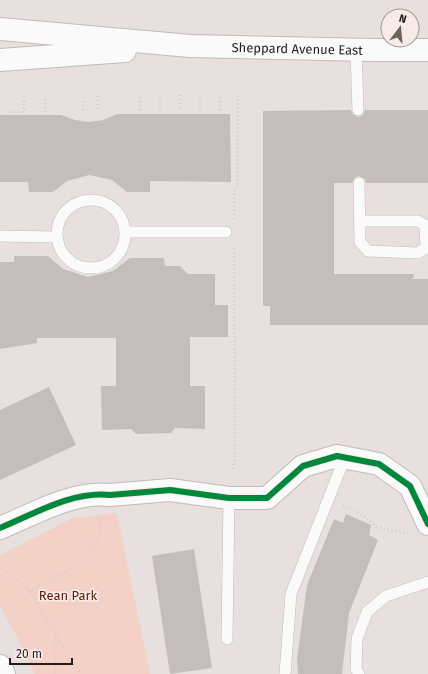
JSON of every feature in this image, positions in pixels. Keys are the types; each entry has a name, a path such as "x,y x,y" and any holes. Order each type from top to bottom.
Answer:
{"main road":[{"name":"Sheppard Avenue East","path":"0,29 190,46 356,50 428,50"},
{"name":"Sheppard Avenue East","path":"0,60 190,46"},
{"path":"0,528 66,500 100,494 110,495 170,490 229,498 267,498 303,466 337,456 379,464 410,486 419,529"},
{"path":"0,666 4,674"}],"lane":[{"path":"356,50 358,110"},
{"path":"359,183 360,242 368,251 418,253 426,248 425,225 418,222 360,221"},
{"path":"87,200 100,201 115,209 123,220 126,232 124,245 118,256 105,265 93,268 80,266 69,260 61,249 57,237 58,224 64,212 75,204 87,200"},
{"path":"126,232 226,232"},
{"path":"0,236 57,237"},
{"path":"285,674 291,594 345,457"},
{"path":"227,639 229,498"},
{"path":"359,674 356,669 357,640 367,612 386,596 428,582"}],"path":[{"path":"160,95 160,110"},
{"path":"180,95 180,110"},
{"path":"200,95 200,110"},
{"path":"220,95 220,110"},
{"path":"234,222 234,191 237,189 238,95"},
{"path":"11,112 24,112 24,96"},
{"path":"45,96 45,112"},
{"path":"83,110 84,96"},
{"path":"98,96 98,110"},
{"path":"140,96 140,110"},
{"path":"232,469 235,457 234,246"},
{"path":"30,591 70,569 89,552 99,534 100,494"},
{"path":"326,505 345,505 366,517 376,527 419,529"},
{"path":"0,567 30,591 80,674"},
{"path":"55,674 56,636"}],"green space":[{"name":"Rean Park","path":"117,513 150,674 35,674 0,606 0,555 73,518"}],"building":[{"path":"351,110 352,114 358,117 362,116 365,110 428,110 428,183 366,183 365,179 359,176 355,177 352,183 334,183 334,274 414,274 413,279 428,279 428,325 270,325 270,306 263,306 263,111"},
{"path":"117,114 230,114 231,182 150,181 150,192 127,192 112,180 89,175 67,181 53,192 29,192 28,182 0,182 0,115 61,115 75,120 89,122 103,120"},
{"path":"14,256 48,256 63,269 88,277 113,271 130,258 164,258 165,266 180,266 188,274 215,274 215,305 228,305 228,337 190,337 190,386 205,386 205,429 175,428 171,433 136,434 131,429 102,430 101,386 116,386 116,338 37,338 37,343 0,349 0,262 14,262"},
{"path":"49,387 76,445 0,480 0,410"},
{"path":"346,514 371,525 369,535 378,540 349,613 342,674 298,674 297,660 307,585 334,519 343,523"},
{"path":"194,549 212,668 170,674 152,556"}],"cycle path":[{"path":"0,528 40,510 82,496 170,490 229,498 267,498 303,466 337,456 379,464 410,486 428,524"}]}
